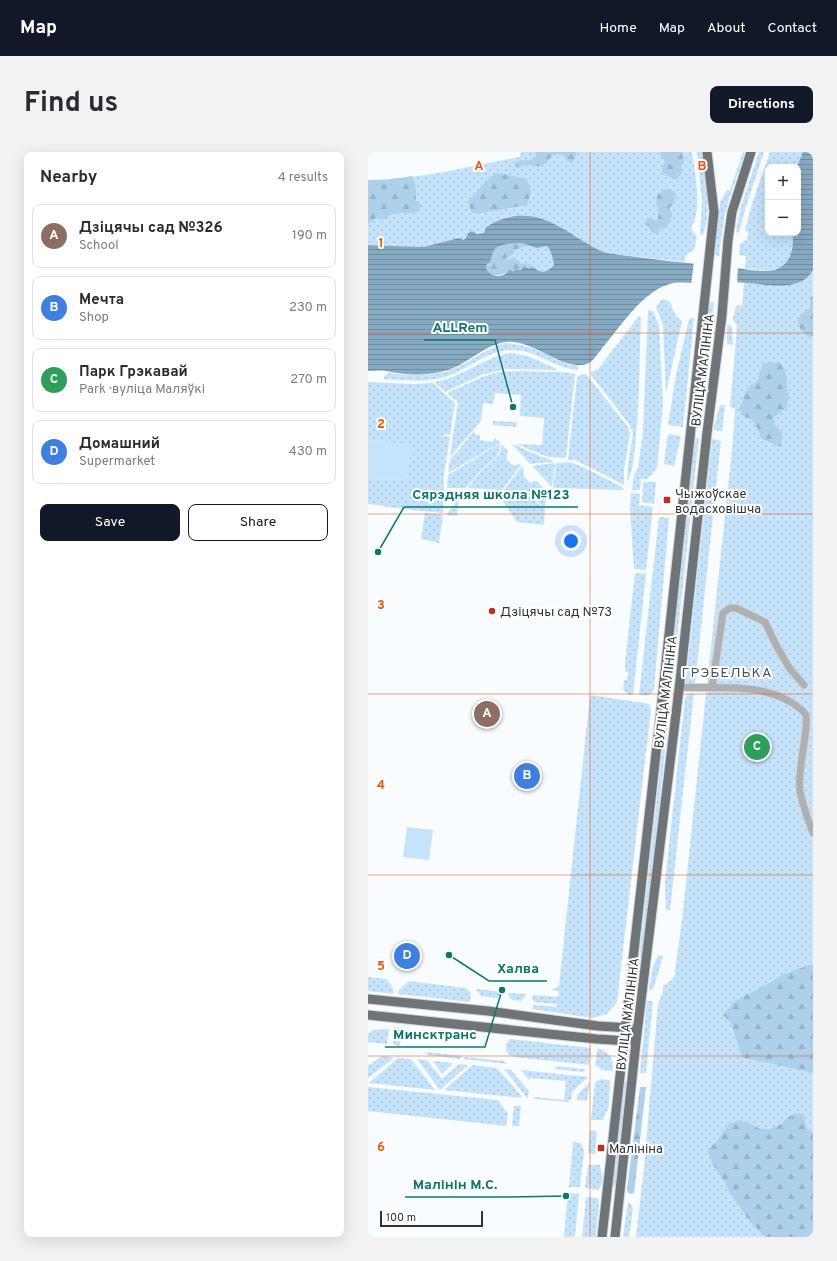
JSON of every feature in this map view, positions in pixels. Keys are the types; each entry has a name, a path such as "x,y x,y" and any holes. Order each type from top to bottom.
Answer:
{"main road":[{"name":"ВУЛІЦА МАЛІНІНА","path":"602,1237 662,700 714,212 707,152"},
{"name":"ВУЛІЦА МАЛІНІНА","path":"615,1237 636,1042 722,315 728,240 732,212 751,152"},
{"path":"662,700 677,702"},
{"path":"368,999 488,1011 598,1026 638,1028"},
{"path":"368,1015 636,1042"}],"street":[{"path":"712,688 723,613 730,608 736,608 765,622 776,645 790,668 804,684"},
{"path":"679,687 766,692 778,695 802,710 806,715 800,791 806,815 813,833"}],"shaded area":[{"path":"521,152 692,152 697,191 697,211 691,228 697,237 694,250 686,255 685,262 607,253 591,247 576,236 527,215 510,216 492,223 487,225 484,233 475,233 463,240 459,238 423,247 368,245 368,180 406,178 444,172 520,157"},
{"path":"697,152 703,152 707,183 708,206 706,226 703,235 700,234 702,200"},
{"path":"743,152 745,152 728,202 724,219 719,256 715,255 720,202 727,190 730,190"},
{"path":"759,152 764,152 739,233 736,232 740,209"},
{"path":"770,152 803,152 798,164 766,164"},
{"path":"803,152 813,152 813,270 800,282 783,286 733,282 673,283 662,287 652,293 634,309 593,360 589,363 580,365 570,364 517,342 506,342 492,346 458,366 435,373 402,374 384,371 368,371 368,245 423,247 459,238 463,240 468,233 472,231 477,234 484,233 486,227 489,225 512,216 523,216 543,219 564,229 594,248 607,253 766,271 777,269 786,263 791,254 793,236 801,236 801,164 798,164","holes":["521,243 537,248 547,246 551,252 554,265 549,270 544,272 541,272 533,267 529,269 524,266 521,270 515,270 512,272 510,269 501,276 497,276 491,274 486,268 495,249 502,245"]},
{"path":"765,166 765,236 792,236 793,245 790,257 782,266 771,270 745,269 746,256 739,255 740,244 747,239 748,232 745,230"},
{"path":"521,243 537,248 547,246 551,252 554,265 549,270 544,272 541,272 533,267 508,272 487,264"},
{"path":"813,270 813,1237 636,1237 644,1167 658,1004 663,992 663,986 674,978 682,920 733,440 735,408 730,407 737,327 733,318 736,306 742,305 744,283 788,285"},
{"path":"664,299 669,301 677,317 682,321 666,393 663,326 656,308 661,300"},
{"path":"710,302 714,302 700,428 696,428"},
{"path":"648,310 653,311 659,325 663,404 657,468 647,479 641,479 640,490 632,490 634,475 638,468 643,431"},
{"path":"639,316 641,317 637,427 632,470 627,481 633,433 629,424 591,375 591,372 598,369"},
{"path":"694,318 683,427 668,425 676,375 689,319"},
{"path":"727,325 731,325 733,345 727,344"},
{"path":"505,343 532,348 566,363 578,366 578,370 561,366 529,353 512,350 494,353 453,374 437,379 414,381 384,379 384,376 388,373 404,375 429,375 445,372 460,366 491,348"},
{"path":"511,353 528,356 559,370 505,369 481,375 445,392 434,382 454,376 501,355"},
{"path":"499,372 562,372 575,374 566,458 548,457 516,444 542,445 544,418 520,416 521,395 495,393 493,404 483,403 481,421 450,457 458,402 447,393 482,377"},
{"path":"586,374 628,427 630,433 624,470 624,485 575,460 568,460 577,378 580,375"},
{"path":"368,382 413,384 433,383 455,403 450,435 444,434 444,436 450,437 444,475 443,513 368,504 368,478 406,480 411,445 368,440"},
{"path":"720,405 725,405 722,431 713,430"},
{"path":"493,421 517,422 516,427 493,425"},
{"path":"474,431 474,434 480,435 480,440 492,442 495,438 500,443 448,473 450,460"},
{"path":"669,434 681,436 674,466 664,464 667,438"},
{"path":"695,438 699,438 671,694 669,696 667,695"},
{"path":"712,439 721,441 695,684 686,682 686,680"},
{"path":"368,440 412,445 406,480 368,478"},
{"path":"501,443 497,457 481,470 466,488 447,488 448,475"},
{"path":"511,443 553,461 553,462 530,464"},
{"path":"502,445 508,451 506,459 514,466 518,464 521,465 502,490 468,488 481,471 498,457"},
{"path":"570,462 622,487 624,490 553,488 556,463"},
{"path":"555,464 552,487 532,466"},
{"path":"522,466 524,471 523,475 530,483 535,481 538,482 546,491 525,492 504,490"},
{"path":"643,482 656,482 654,504 642,502"},
{"path":"496,491 525,493 545,509 544,525 517,522"},
{"path":"546,492 545,508 527,493"},
{"path":"631,493 640,494 639,505 653,507 646,570 634,569 630,509"},
{"path":"459,498 457,516 446,515"},
{"path":"425,513 443,515 439,543 421,539"},
{"path":"659,517 669,518 654,689 650,694 639,695"},
{"path":"635,573 646,574 633,695 628,695 623,689 624,680 627,680 628,672 625,671 625,662"},
{"path":"694,693 670,910 666,910 665,882 685,698 687,695"},
{"path":"590,695 649,704 651,709 617,1002 607,1014 592,1018 532,1009 534,1005 557,1007 557,1004 534,1002 532,999 533,995 558,997 559,991 551,990 559,986"},
{"path":"667,706 670,707 639,988 636,987"},
{"path":"407,827 433,830 429,860 403,857"},
{"path":"658,955 663,956 654,987 652,990 649,990 652,970"},
{"path":"368,977 387,979 393,988 393,994 368,991"},
{"path":"409,981 466,988 471,993 470,1002 398,994 399,990"},
{"path":"476,989 503,992 497,998 481,996"},
{"path":"507,993 527,994 521,1001 512,1000"},
{"path":"647,1001 653,1001 646,1073 640,1073"},
{"path":"394,1027 402,1029 400,1046 394,1045"},
{"path":"389,1029 387,1044 368,1042 368,1034 374,1030"},
{"path":"510,1039 591,1048 589,1065 514,1057 508,1054 507,1050 506,1044"},
{"path":"598,1048 610,1056 613,1071 602,1070 595,1065"},
{"path":"425,1052 463,1056 459,1059 428,1055"},
{"path":"382,1056 392,1057 393,1059 368,1078 368,1066"},
{"path":"466,1057 504,1061 507,1064 463,1059"},
{"path":"398,1058 411,1059 435,1090 369,1083"},
{"path":"417,1059 427,1060 442,1079 459,1064 468,1065 440,1090"},
{"path":"433,1061 453,1063 442,1074"},
{"path":"473,1065 497,1068 521,1095 521,1098 444,1090"},
{"path":"556,1066 586,1070 582,1072 555,1069"},
{"path":"504,1069 511,1070 529,1091 527,1098"},
{"path":"521,1070 588,1077 573,1091 571,1099 568,1102 534,1099 534,1097 564,1100 566,1081 530,1078 530,1081"},
{"path":"601,1079 609,1080 610,1082 609,1106 603,1120 591,1120 595,1082"},
{"path":"590,1082 587,1101 577,1100 578,1094"},
{"path":"622,1082 627,1082 616,1186 613,1187 612,1184"},
{"path":"368,1087 498,1100 508,1114 506,1126 368,1111"},
{"path":"514,1106 521,1106 519,1126 512,1126"},
{"path":"590,1130 597,1131 595,1154 588,1153"},
{"path":"573,1142 581,1143 584,1151 580,1187 569,1187"},
{"path":"588,1165 600,1165 602,1184 598,1190 585,1188"},
{"path":"568,1193 579,1194 575,1237 564,1237"},
{"path":"586,1197 598,1198 599,1203 596,1237 582,1237"},
{"path":"628,1202 633,1208 629,1237 623,1237"}],"green space":[{"path":"536,152 576,152 575,159 572,163 566,159 564,155 559,154 552,156 546,163 540,166 526,165 518,168 515,165 518,161 534,158 536,156"},
{"path":"660,152 682,152 684,162 681,167 682,172 677,179 673,179 663,173 662,169 665,162"},
{"path":"498,173 527,179 531,192 527,205 481,213 472,213 468,202 490,177"},
{"path":"413,176 416,190 416,201 421,205 420,209 415,213 396,213 382,220 376,218 368,224 368,180 386,180"},
{"path":"671,189 676,194 676,199 669,208 672,216 666,228 661,228 656,234 650,231 650,227 644,224 647,218 658,220 659,209 656,204 657,196 663,190"},
{"path":"521,243 526,245 505,258 507,260 518,260 522,264 529,263 533,267 495,276 489,272 486,268 493,251 510,244"},
{"path":"813,296 813,336 807,337 800,328 798,321 801,314 810,308 810,299"},
{"path":"763,363 780,363 785,371 789,394 787,407 773,418 776,427 782,432 780,447 761,438 758,429 751,419 743,416 739,409 745,392 757,381"},
{"path":"809,965 813,965 813,1073 742,1057 731,1023 723,1015 733,1002 782,975"},
{"path":"640,1087 646,1087 634,1193 631,1194 628,1193 627,1190"},
{"path":"796,1113 804,1115 806,1128 813,1133 813,1237 765,1237 749,1220 733,1198 712,1163 707,1150 716,1142 729,1124 739,1120 760,1129 770,1129 781,1124 788,1117"}],"pier":[{"path":"694,261 738,266 737,285 691,285"}],"place":[{"name":"ALLRem","path":"513,407"},
{"name":"Чыжоўскае водасховішча","path":"667,500"},
{"name":"Сярэдняя школа №123","path":"378,552"},
{"name":"Дзіцячы сад №73","path":"492,611"},
{"name":"Дзіцячы сад №326","path":"487,714"},
{"name":"Парк Грэкавай","path":"757,747"},
{"name":"Мечта","path":"527,776"},
{"name":"Халва","path":"449,955"},
{"name":"Домашний","path":"407,956"},
{"name":"Минсктранс","path":"502,990"},
{"name":"Малініна","path":"601,1148"},
{"name":"Малінін М.С.","path":"566,1196"}],"district":[{"name":"ГРЭБЕЛЬКА","path":"727,672"}]}
